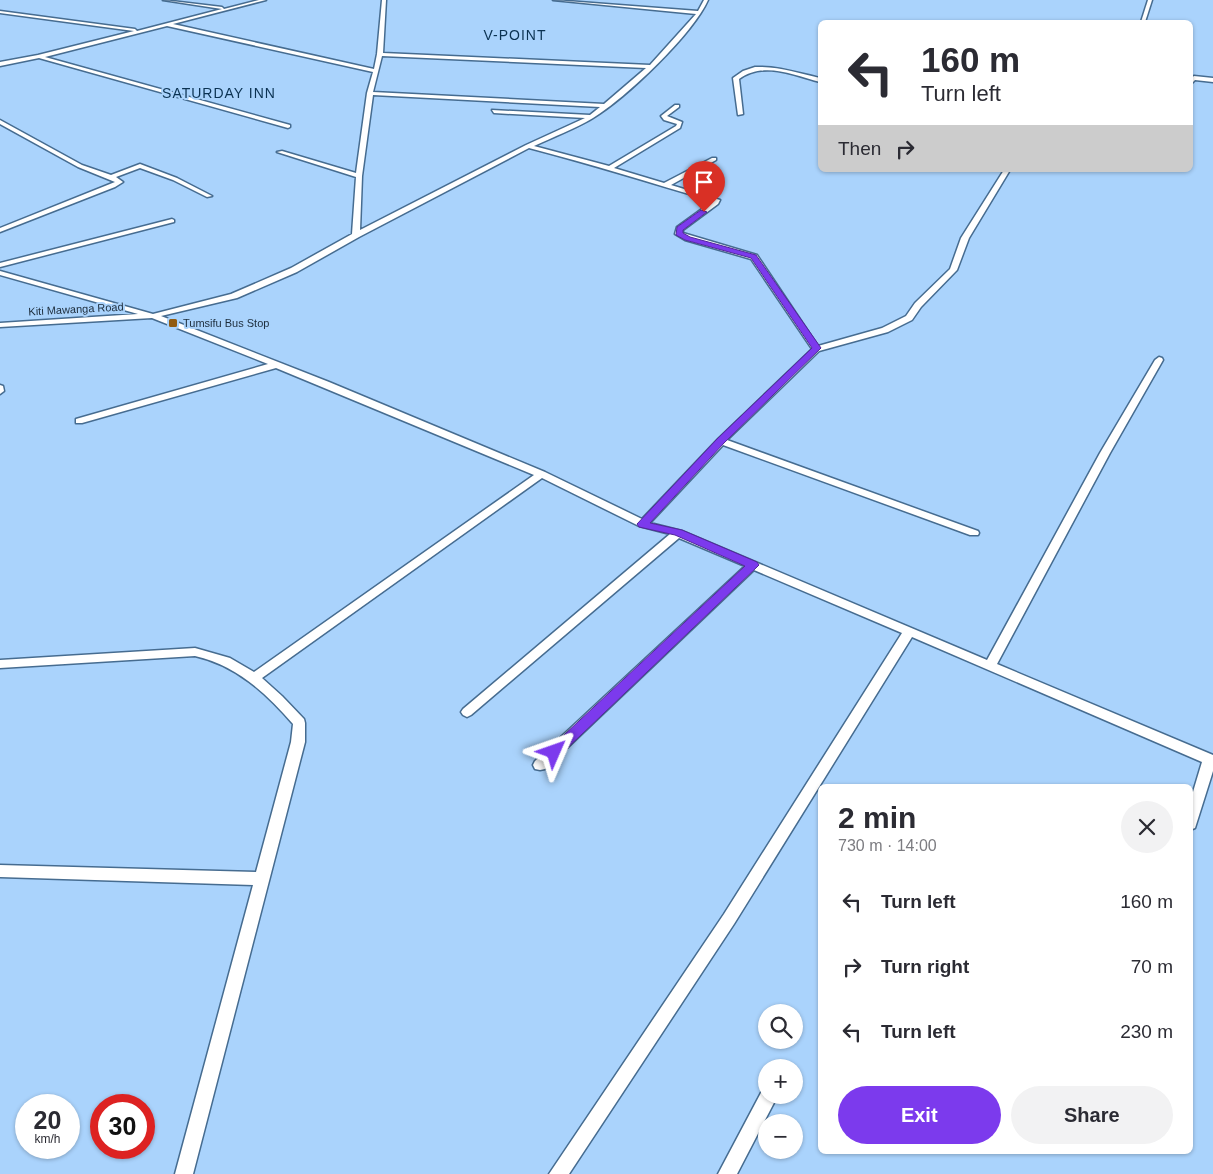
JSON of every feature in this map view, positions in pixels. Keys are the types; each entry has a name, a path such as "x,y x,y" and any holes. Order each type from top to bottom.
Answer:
{"street":[{"path":"164,0 230,9"},
{"path":"0,64 38,57 264,0"},
{"path":"356,235 359,176 370,93 380,54 384,0"},
{"path":"555,0 700,13"},
{"path":"153,316 234,296 294,270 356,235 590,116 605,106 651,67 700,13 706,0"},
{"path":"1144,20 1150,0"},
{"path":"0,12 142,31"},
{"path":"167,25 375,71"},
{"path":"380,54 651,67"},
{"path":"38,57 288,126"},
{"path":"740,114 736,78 745,73 763,67 818,80"},
{"path":"1193,79 1213,80"},
{"path":"370,93 605,106"},
{"path":"608,168 678,127 680,123 666,119 664,116 677,106"},
{"path":"494,111 590,116"},
{"path":"0,122 75,164 120,182 0,230"},
{"path":"528,146 717,200 716,203 680,229 679,234 754,257 816,348"},
{"path":"280,152 359,176"},
{"path":"665,185 714,159"},
{"path":"111,177 134,167 145,166 209,196"},
{"path":"643,524 720,441 816,348 885,330 909,318 918,305 953,270 965,238 1006,172"},
{"path":"0,266 172,220"},
{"path":"0,273 153,316 276,365 541,474 643,524 678,533 1212,760 1193,815"},
{"name":"Kiti Mawanga Road","path":"0,325 153,316"},
{"path":"990,666 1105,452 1159,360"},
{"path":"79,421 276,365"},
{"path":"720,441 974,533"},
{"path":"254,678 541,474"},
{"path":"467,712 678,533"},
{"path":"540,766 753,565"},
{"path":"558,1174 729,919 909,632"},
{"path":"0,664 195,652 211,654 254,678 299,723 298,742 263,880 184,1174"},
{"path":"0,871 263,880"},
{"path":"727,1174 765,1104"}],"place":[{"name":"Tumsifu Bus Stop","path":"173,323"}],"district":[{"name":"V-POINT","path":"515,35"},
{"name":"SATURDAY INN","path":"219,93"}],"route":[{"path":"554,752 753,565 678,533 643,524 720,441 816,348 754,257 679,234 678,231 680,229 704,212"}]}
